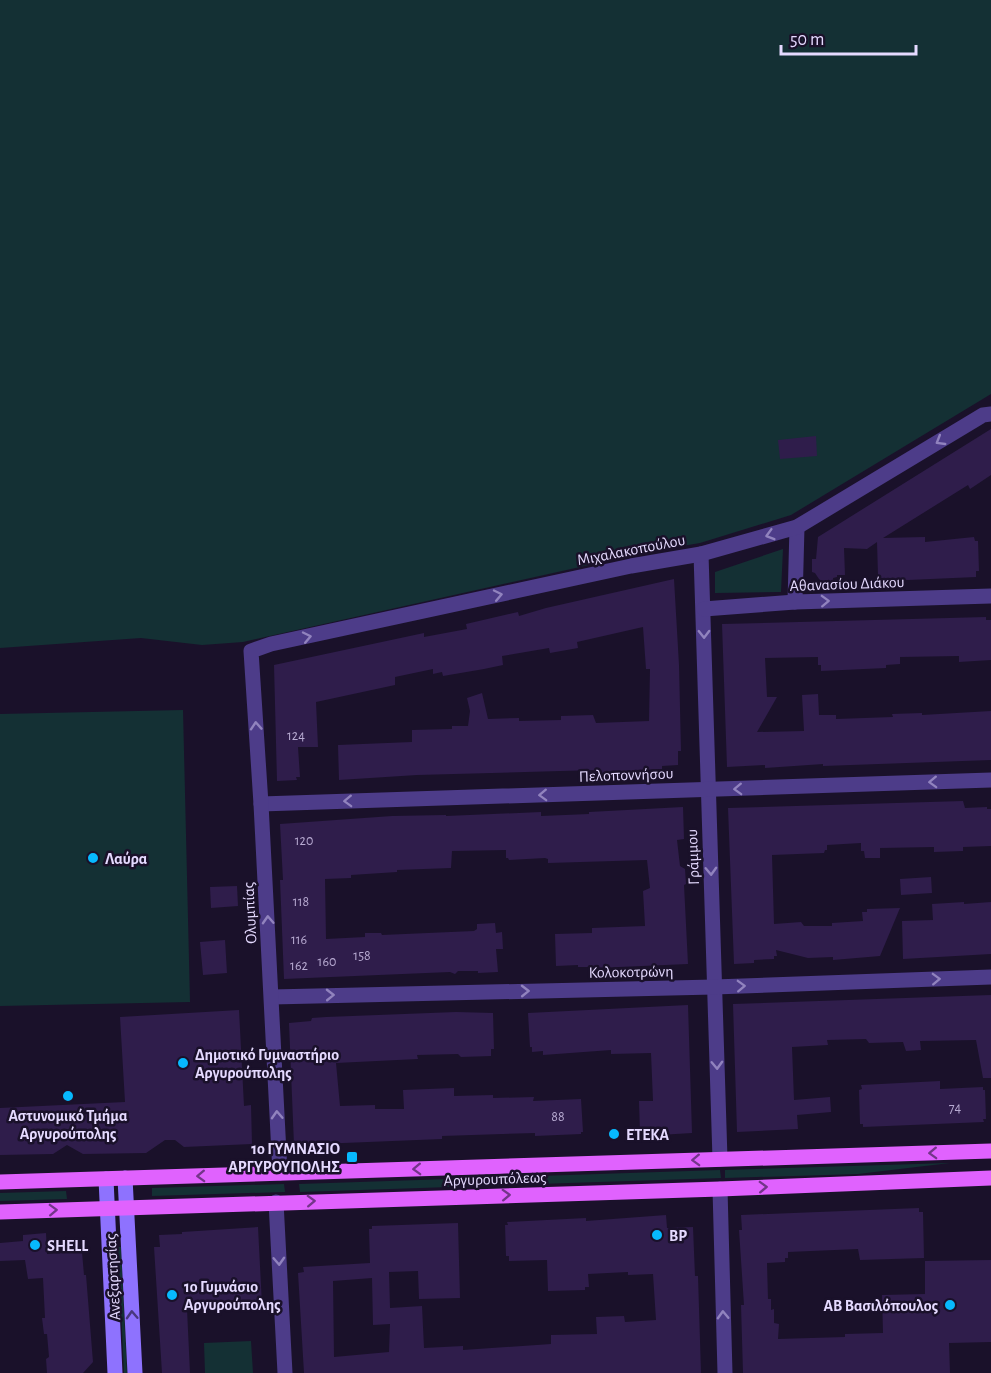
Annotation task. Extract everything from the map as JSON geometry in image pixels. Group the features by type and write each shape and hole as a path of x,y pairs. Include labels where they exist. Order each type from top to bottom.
{"main road":[{"name":"Αργυρουπόλεως","path":"0,1182 991,1151"},
{"name":"Ανεξαρτησίας","path":"125,1178 135,1373"},
{"name":"Αργυρουπόλεως","path":"0,1212 991,1178"},
{"name":"Ανεξαρτησίας","path":"106,1179 115,1373"}],"street":[{"name":"Μιχαλακοπούλου","path":"251,651 272,644 608,571 701,554 796,527 983,415 991,414"},
{"path":"795,602 796,527"},
{"name":"Γράμμου","path":"701,554 720,1160"},
{"name":"Αθανασίου Διάκου","path":"704,609 795,602 991,597"},
{"name":"Ολυμπίας","path":"251,651 280,1173"},
{"name":"Πελοποννήσου","path":"261,804 991,780"},
{"name":"Κολοκοτρώνη","path":"272,997 714,987 991,977"},
{"path":"720,1189 725,1373"},
{"path":"276,1202 285,1373"}],"green space":[{"path":"0,0 991,0 991,394 791,515 700,543 652,551 243,642 202,645 141,638 0,648"},
{"path":"783,549 781,592 715,593 715,572"},
{"name":"Λαύρα","path":"183,710 190,1002 0,1006 0,714"},
{"path":"950,1163 858,1174 725,1178 725,1170"},
{"path":"720,1170 721,1178 300,1192 299,1184"},
{"path":"284,1184 285,1192 152,1196 152,1188"},
{"path":"66,1191 67,1199 0,1201 0,1193"},
{"path":"118,1247 121,1247 127,1373 124,1373"},
{"path":"251,1341 253,1373 205,1373 204,1343"}],"building":[{"path":"991,429 991,475 970,489 968,485 883,538 925,537 925,542 974,537 975,541 978,541 979,571 976,571 976,577 908,580 880,578 877,542 867,549 844,548 845,575 837,575 833,578 834,591 812,572 812,559 816,559 818,537"},
{"path":"816,436 817,456 780,459 778,440"},
{"path":"674,579 681,751 678,751 678,765 662,766 662,769 634,770 629,775 602,776 596,770 417,775 339,780 338,745 412,742 412,730 452,729 452,726 468,726 470,711 467,698 482,693 488,719 561,720 561,716 593,715 596,723 649,721 650,669 646,669 643,627 577,642 578,648 550,653 549,648 502,656 503,665 484,669 443,676 442,672 433,674 433,669 395,677 395,685 316,702 318,747 298,747 300,777 296,777 297,780 277,781 274,665 424,633 424,637 467,629 466,624 518,612 519,616"},
{"path":"986,617 986,620 991,620 991,660 959,662 959,656 900,657 900,664 886,665 886,668 821,671 818,657 765,658 767,697 777,697 757,732 804,731 802,695 818,694 819,715 836,715 836,719 893,717 892,714 922,713 922,715 991,711 991,760 823,766 823,764 765,768 765,765 727,767 722,624"},
{"path":"963,801 965,808 987,807 991,809 991,846 963,847 963,851 934,852 934,847 880,848 880,858 865,858 864,851 861,851 861,843 827,845 824,853 772,855 774,924 801,922 804,926 832,926 832,923 863,921 862,912 867,912 867,909 900,908 880,956 833,960 833,957 808,958 776,950 777,956 774,956 774,959 734,964 728,808"},
{"path":"683,807 684,839 677,840 680,866 685,869 688,964 596,968 578,967 578,965 556,966 555,934 592,933 592,928 645,926 643,891 650,888 647,860 548,863 548,859 545,858 509,860 506,858 506,850 452,851 451,868 397,870 397,872 351,875 351,878 325,879 326,939 365,937 365,933 381,933 382,935 474,931 477,929 477,924 495,923 496,933 502,932 503,949 496,949 498,972 458,971 455,974 450,972 284,979 280,824 392,816 541,812 541,816"},
{"path":"931,877 932,893 901,895 900,879"},
{"path":"237,886 238,906 211,908 210,887"},
{"path":"964,902 964,904 991,902 991,954 903,959 902,921 933,920 932,904"},
{"path":"225,940 227,973 203,975 200,942"},
{"path":"991,995 991,1078 983,1078 976,1040 920,1041 921,1050 906,1051 903,1042 869,1043 866,1039 827,1040 828,1045 792,1047 794,1100 830,1097 831,1112 797,1115 798,1129 737,1132 733,1004"},
{"path":"688,1005 692,1133 643,1136 643,1132 640,1133 639,1101 653,1101 651,1053 611,1054 611,1050 543,1055 543,1051 532,1052 532,1047 530,1047 528,1013"},
{"path":"239,1010 244,1106 251,1105 252,1144 184,1147 175,1140 165,1140 146,1153 83,1154 67,1145 53,1154 0,1155 0,1108 125,1102 120,1017"},
{"path":"456,1012 493,1013 494,1049 491,1049 491,1056 417,1055 418,1059 336,1063 340,1106 375,1105 375,1109 404,1109 403,1090 454,1088 454,1096 534,1097 533,1101 581,1099 583,1132 581,1134 535,1136 535,1133 442,1136 442,1139 294,1145 289,1023 326,1017"},
{"path":"940,1081 940,1089 983,1087 986,1119 983,1119 984,1122 863,1127 863,1124 860,1124 859,1090 862,1089 861,1085"},
{"path":"919,1208 919,1212 923,1212 924,1258 860,1260 858,1249 788,1252 785,1262 767,1263 768,1299 771,1299 771,1310 774,1309 774,1323 779,1324 778,1339 845,1337 845,1334 883,1333 882,1295 925,1294 925,1261 991,1260 991,1342 949,1343 950,1373 743,1373 741,1305 744,1305 739,1230 742,1230 741,1215"},
{"path":"666,1215 667,1228 693,1227 695,1276 698,1276 701,1373 304,1373 298,1273 304,1272 303,1267 370,1263 369,1229 372,1229 372,1226 458,1223 460,1298 419,1299 418,1271 389,1272 390,1308 422,1306 424,1348 463,1346 463,1350 551,1344 551,1335 597,1334 596,1317 624,1316 625,1322 656,1320 653,1274 628,1275 628,1272 588,1274 589,1287 585,1287 585,1290 548,1291 547,1260 509,1261 509,1256 506,1256 505,1225 508,1225 507,1222 586,1218 586,1221","holes":["372,1278 373,1325 390,1324 389,1352 334,1357 333,1281"]},
{"name":"1ο Γυμνάσιο Αργυρούπολης","path":"258,1227 262,1305 187,1309 190,1373 162,1373 154,1247 160,1247 159,1235"},
{"path":"46,1233 47,1254 82,1252 93,1362 83,1373 47,1373 46,1359 49,1357 47,1334 44,1334 42,1318 45,1318 43,1278 28,1279 25,1260 0,1261 0,1243 23,1241 23,1235"}],"place":[{"name":"Λαύρα","path":"93,858"},
{"name":"Δημοτικό Γυμναστήριο Αργυρούπολης","path":"183,1063"},
{"name":"Αστυνομικό Τμήμα Αργυρούπολης","path":"68,1096"},
{"name":"ΕΤΕΚΑ","path":"614,1134"},
{"name":"1ο ΓΥΜΝΑΣΙΟ ΑΡΓΥΡΟΥΠΟΛΗΣ","path":"352,1157"},
{"name":"BP","path":"657,1235"},
{"name":"SHELL","path":"35,1245"},
{"name":"1ο Γυμνάσιο Αργυρούπολης","path":"172,1295"},
{"name":"ΑΒ Βασιλόπουλος","path":"950,1305"}]}
